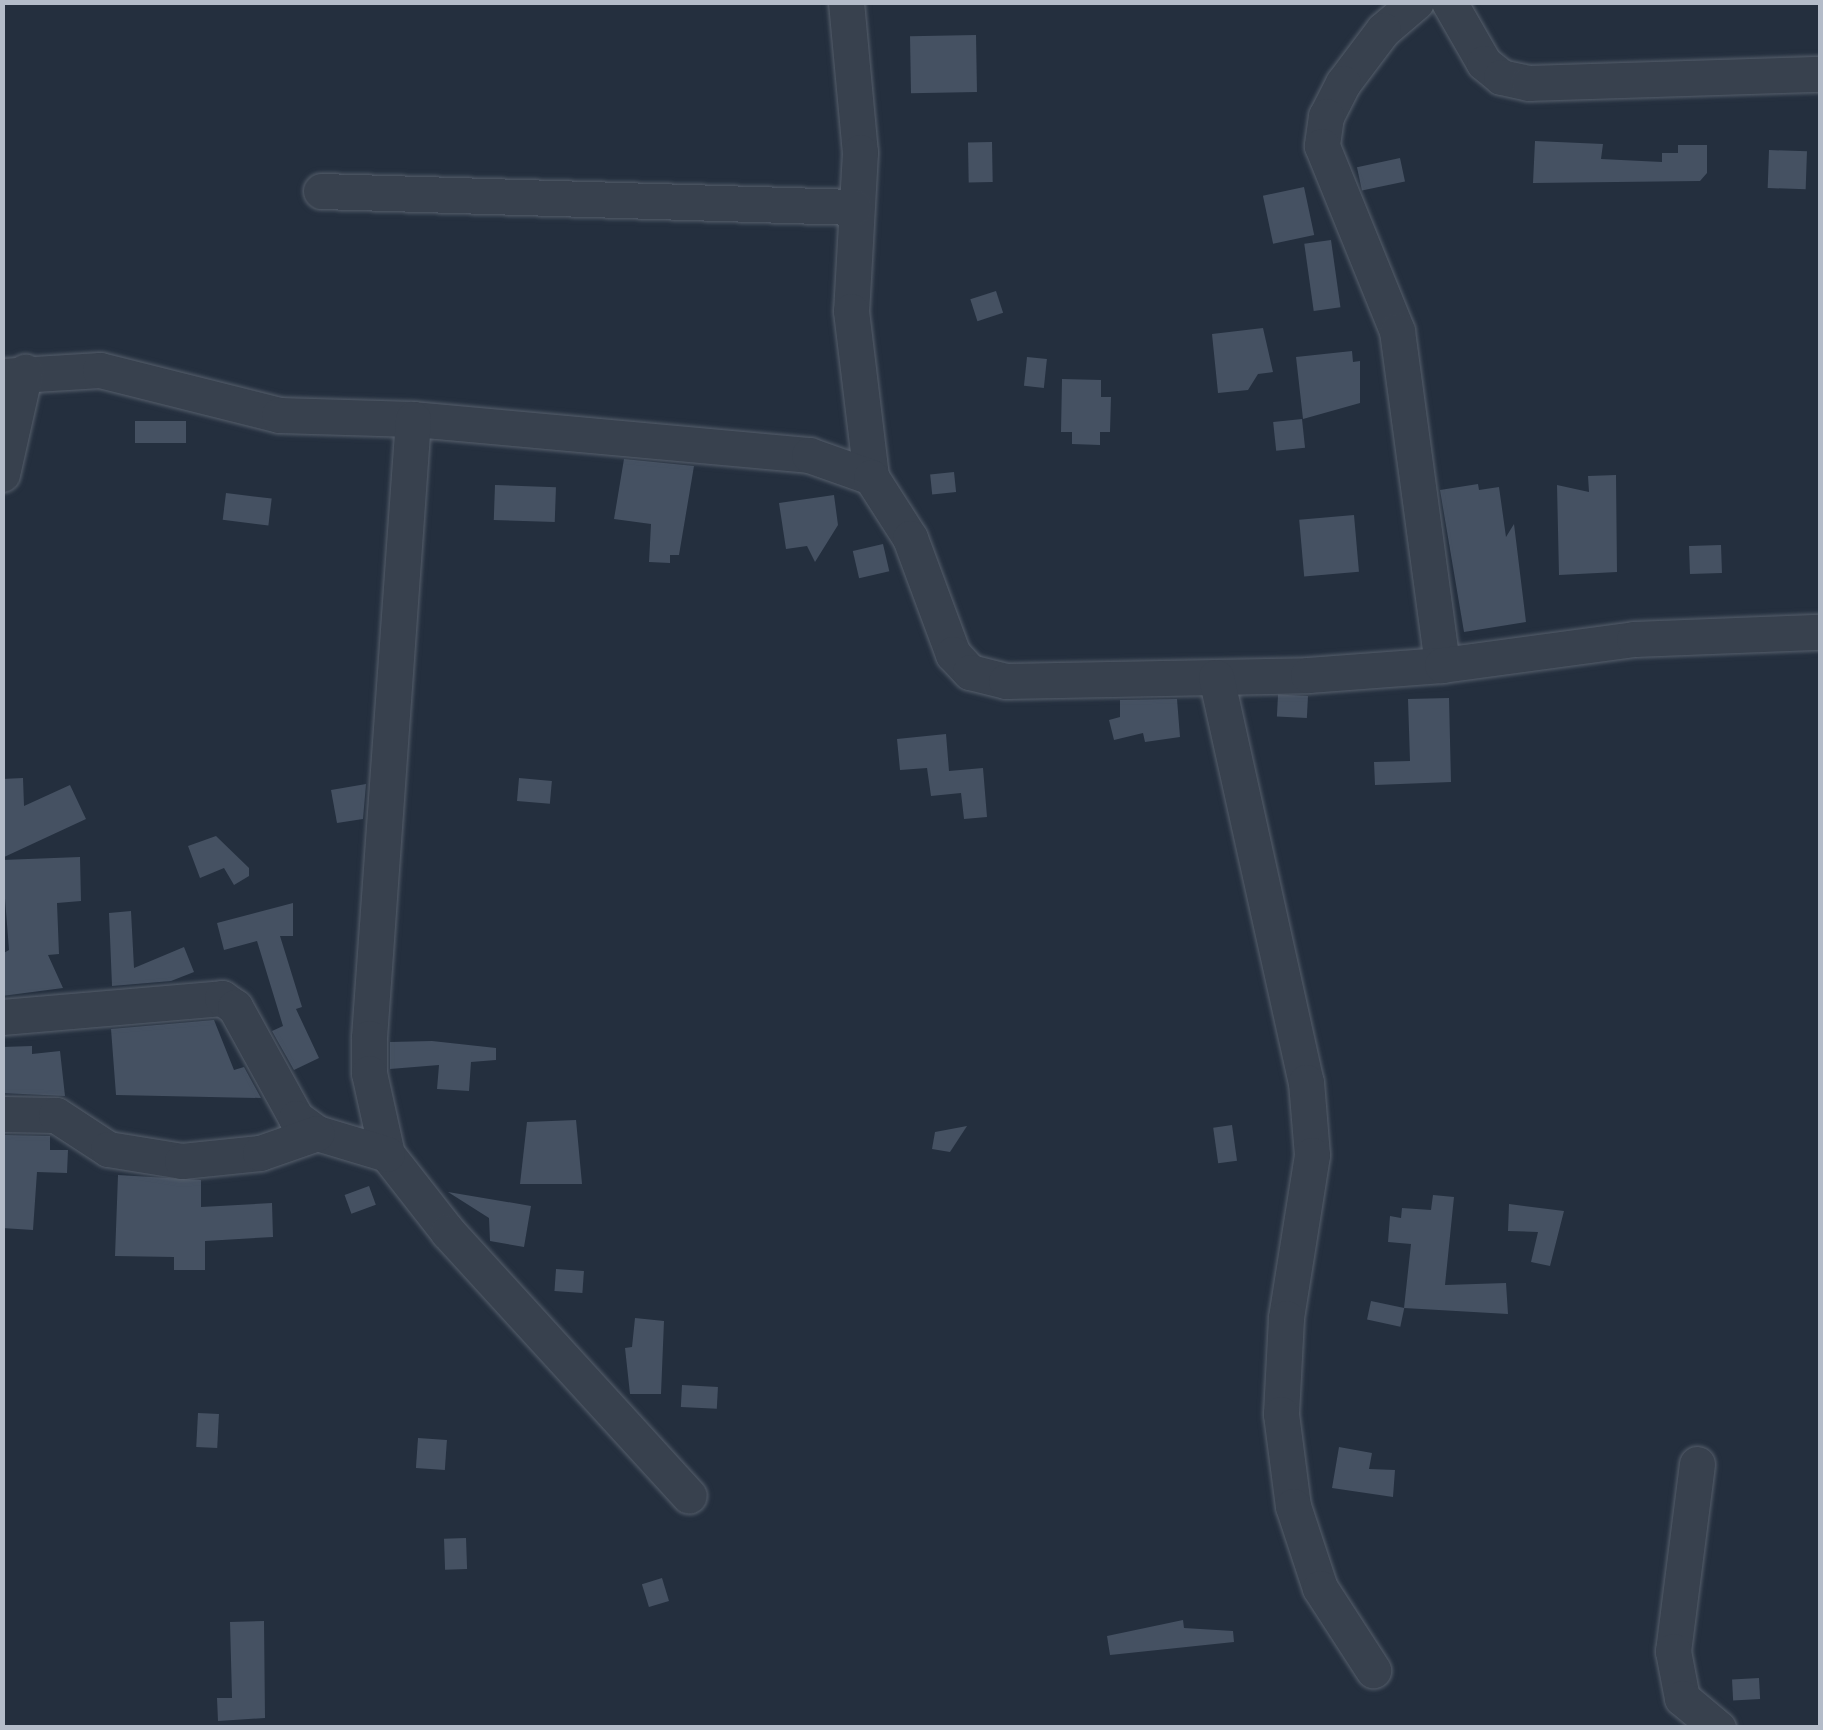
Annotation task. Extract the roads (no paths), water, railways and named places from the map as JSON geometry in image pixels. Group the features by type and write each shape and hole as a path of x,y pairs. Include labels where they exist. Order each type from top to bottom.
{"street":[{"path":"846,2 858,86 851,311 872,477 910,538 940,630 970,672 1006,681 1216,677 1442,665 1634,640 1820,632"},
{"path":"1416,2 1382,30 1343,83 1326,116 1322,146 1397,331 1442,665"},
{"path":"1448,2 1484,63 1502,77 1529,83 1820,74"},
{"path":"321,191 854,207"},
{"path":"2,474 14,374 142,376 279,415 414,419 759,446 872,477"},
{"path":"414,419 370,1038 369,1073 386,1154 448,1232 689,1496"},
{"path":"1216,677 1306,1082 1312,1155 1286,1318 1281,1414 1293,1506 1320,1588 1374,1670"},
{"path":"2,1017 222,998 235,1007 280,1097 317,1133 386,1154"},
{"path":"2,1114 56,1115 108,1149 182,1161 260,1153 317,1133"},
{"path":"1697,1464 1673,1651 1682,1698 1718,1728"}]}
